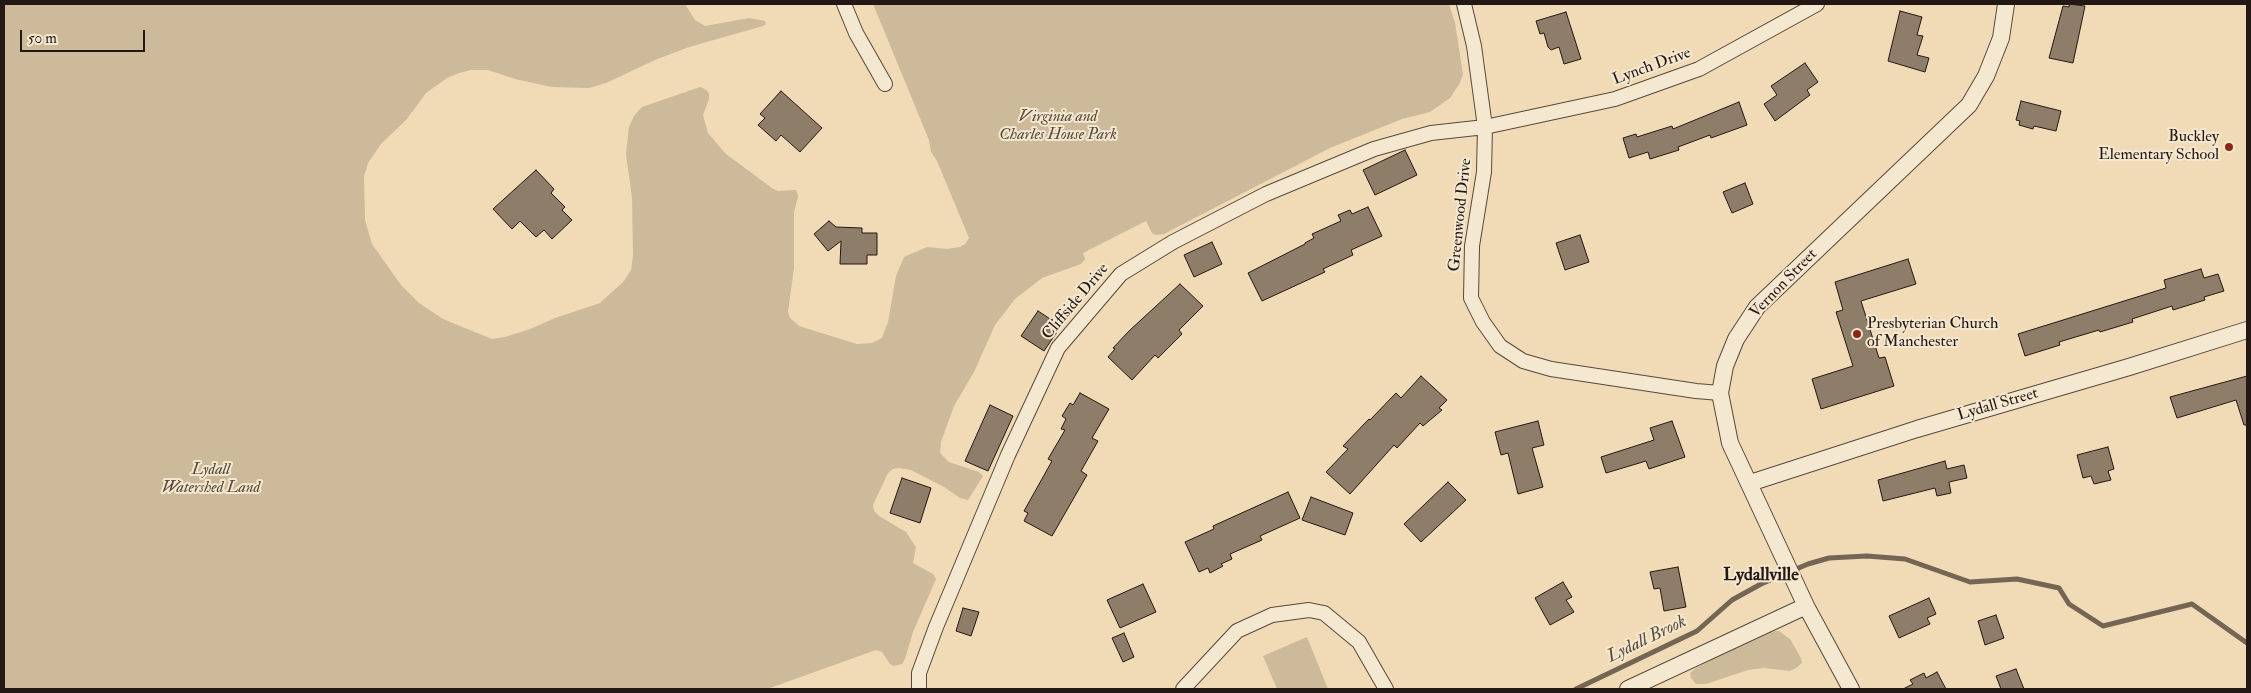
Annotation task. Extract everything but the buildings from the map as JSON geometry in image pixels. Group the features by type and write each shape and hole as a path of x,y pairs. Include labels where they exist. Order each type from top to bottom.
{"street":[{"path":"844,4 856,33 885,84"},
{"name":"Greenwood Drive","path":"1464,4 1474,46 1485,127 1484,172 1472,246 1471,298 1483,322 1500,346 1523,361 1551,369 1687,390 1720,393"},
{"name":"Lynch Drive","path":"1485,127 1615,99 1699,69 1817,4"},
{"name":"Vernon Street","path":"1851,689 1806,606 1730,443 1720,393 1725,366 1736,339 1757,307 1969,104 1986,76 2001,38 2006,4"},
{"name":"Cliffside Drive","path":"919,689 919,673 936,627 1008,455 1058,348 1121,274 1173,242 1266,194 1374,149 1430,133 1485,127"},
{"name":"Lydall Street","path":"1750,483 1917,428 2129,367 2247,330"},
{"path":"1628,689 1806,606"},
{"path":"1183,689 1237,631 1272,615 1310,610 1324,613 1359,642 1386,689"}],"green space":[{"name":"Lydall Watershed Land","path":"4,4 685,4 695,20 705,26 749,18 765,21 766,24 763,26 689,47 655,60 606,83 589,88 552,87 515,79 488,70 471,70 459,73 447,78 426,93 407,119 381,144 368,163 364,176 365,220 372,244 401,285 419,303 443,319 492,339 530,329 555,318 600,303 624,281 631,270 633,256 632,198 626,154 629,127 634,116 642,107 700,87 709,93 709,99 703,115 708,133 726,154 772,188 778,191 796,190 798,196 794,213 794,268 788,312 790,318 799,326 857,344 872,343 882,338 888,322 896,276 904,257 927,247 947,249 960,247 969,238 937,161 931,152 929,140 873,4 1449,4 1455,23 1463,74 1460,83 1450,98 1430,112 1402,119 1330,148 1164,234 1156,235 1152,233 1146,221 1083,253 1085,259 1081,264 1042,278 1015,299 995,325 974,372 954,406 941,442 940,453 949,462 979,472 983,476 968,500 960,498 944,487 911,470 899,468 893,469 888,473 873,505 874,511 879,516 906,532 916,547 913,563 933,574 936,579 913,632 902,664 893,666 882,652 876,650 767,689 4,689"},
{"path":"1779,631 1790,639 1801,658 1802,663 1796,668 1790,671 1764,668 1748,670 1706,684 1696,684 1691,678 1690,673 1696,668 1754,637"},
{"path":"1307,637 1328,689 1277,689 1263,656"}],"waterway":[{"name":"Lydall Brook","path":"1576,689 1697,631 1732,600 1761,584 1808,564 1829,558 1867,556 1905,559 1970,582 2017,579 2059,588 2069,604 2103,626 2192,604 2247,643"}],"place":[{"name":"Buckley Elementary School","path":"2229,147"},
{"name":"Presbyterian Church of Manchester","path":"1857,334"}],"district":[{"name":"Lydallville","path":"1761,576"}],"park label":[{"name":"Virginia and Charles House Park","path":"1058,127"}]}
